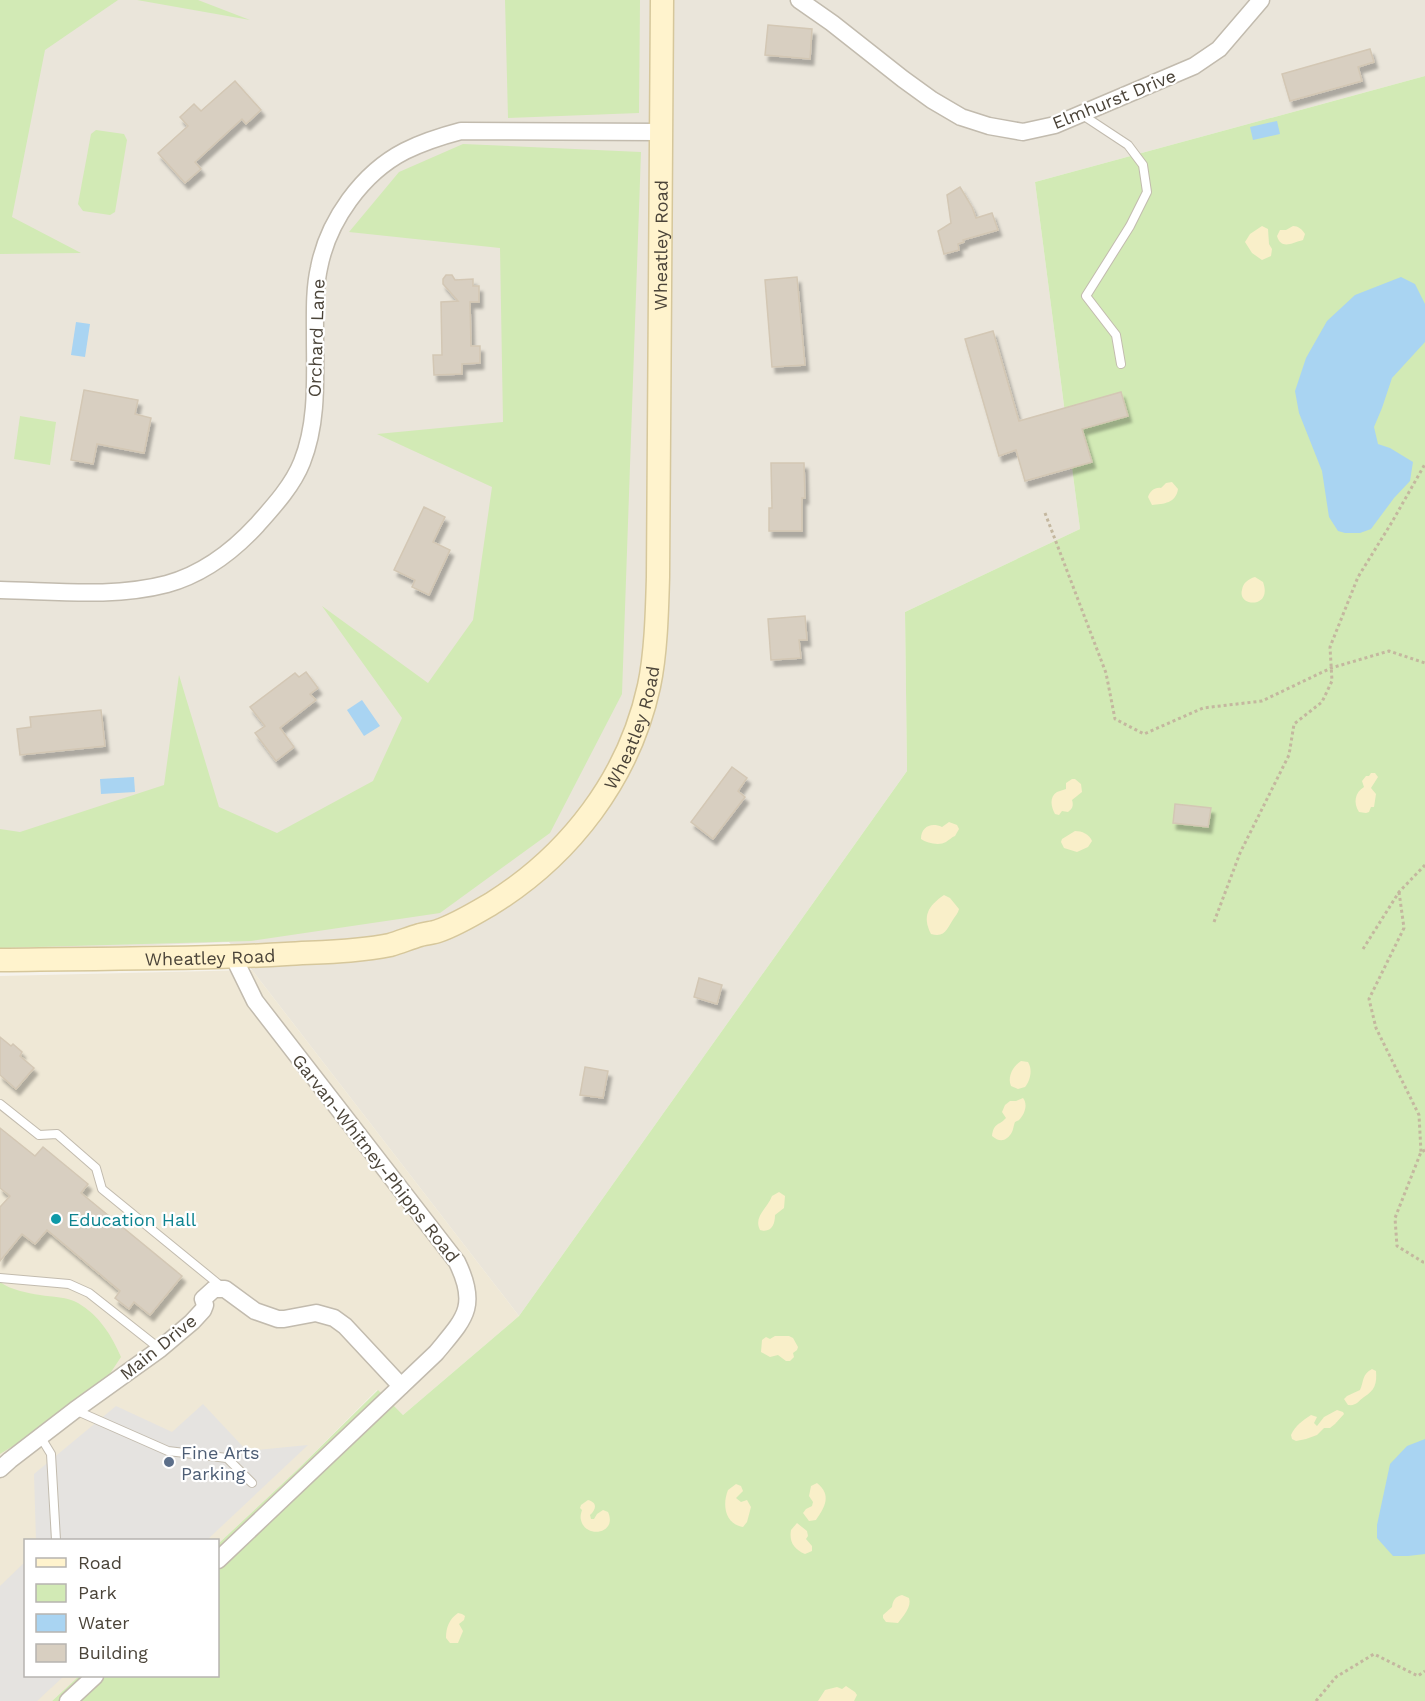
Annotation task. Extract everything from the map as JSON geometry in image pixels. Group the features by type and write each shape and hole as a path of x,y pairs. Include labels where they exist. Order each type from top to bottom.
{"main road":[{"name":"Wheatley Road","path":"0,960 233,956 391,945 447,927 474,914 509,892 544,865 576,834 604,796 618,772 633,736 649,686 655,633 658,578 662,0"}],"street":[{"name":"Elmhurst Drive","path":"799,0 916,89 961,117 989,126 1023,132 1055,125 1194,66 1219,49 1262,0"},
{"name":"Orchard Lane","path":"0,590 106,591 141,589 169,583 199,572 227,554 263,519 287,488 302,463 309,436 315,409 316,294 324,249 335,223 349,201 366,180 385,164 403,152 430,140 461,131 661,132"},
{"name":"Garvan-Whitney-Phipps Road","path":"219,1559 436,1353 462,1322 468,1295 457,1262 255,1001 233,956"},
{"name":"Main Drive","path":"0,1469 40,1436 160,1349 203,1310 205,1305 203,1299 214,1289 225,1289"},
{"path":"225,1289 255,1311 278,1319 316,1313 334,1318 345,1326 401,1386"},
{"path":"68,1701 94,1677"}],"lane":[{"path":"1080,114 1128,145 1143,165 1147,192 1130,226 1086,296 1116,335 1121,364"},
{"path":"0,1104 39,1136 57,1134 96,1168 102,1189 225,1289"},
{"path":"0,1278 69,1284 89,1293 160,1349"},
{"path":"75,1410 168,1451 227,1458 252,1483"},
{"path":"40,1436 51,1454 56,1539"}],"path":[{"path":"1214,922 1240,853 1289,755 1294,724 1322,702 1332,681 1330,647 1358,577 1425,464"},
{"path":"1045,513 1106,673 1114,719 1144,734 1203,708 1262,701 1333,668 1389,651 1425,663"},
{"path":"1363,949 1399,892 1425,865"},
{"path":"1399,892 1404,928 1369,999 1376,1028 1419,1115 1423,1151 1395,1218 1396,1246 1425,1262"},
{"path":"1316,1701 1336,1677 1374,1654 1418,1676 1425,1671"}],"shaded area":[{"path":"0,0 1425,0 1425,76 1035,182 1080,529 905,612 907,771 519,1316 229,942 0,951"},
{"path":"252,970 519,1316 403,1415 377,1390 296,1471 219,1543 219,1539 24,1539 24,1677 78,1677 52,1701 0,1701 0,976"},
{"name":"Fine Arts Parking","path":"203,1404 247,1451 308,1445 208,1539 36,1539 34,1474 116,1406 172,1432"},
{"path":"24,1563 24,1677 63,1677 37,1701 0,1701 0,1586"}],"green space":[{"path":"0,0 118,0 45,50 12,217 81,253 0,254"},
{"path":"137,0 198,0 250,20"},
{"path":"505,0 640,0 639,113 508,118"},
{"path":"1425,76 1425,1701 52,1701 78,1677 219,1677 219,1543 378,1390 403,1415 519,1316 907,771 905,612 1080,529 1035,182"},
{"path":"96,130 124,134 127,140 115,212 110,215 83,211 78,204 91,134"},
{"path":"463,144 641,152 622,694 550,833 440,913 251,941 0,948 0,829 20,832 164,785 179,675 219,807 277,833 373,781 402,718 322,606 428,683 473,620 492,487 377,434 503,422 500,248 349,232 399,172"},
{"path":"20,416 56,422 50,465 14,459"},
{"path":"0,1282 19,1291 65,1298 78,1303 104,1327 121,1357 107,1378 26,1438 0,1454"}],"sand":[{"path":"1262,226 1268,229 1269,244 1272,249 1271,256 1262,260 1252,253 1245,242 1250,234"},
{"path":"1293,226 1304,232 1303,240 1287,244 1281,243 1277,236 1280,230"},
{"path":"1172,482 1178,489 1175,497 1165,503 1152,505 1148,497 1151,491"},
{"path":"1255,577 1263,582 1265,591 1259,601 1249,602 1242,596 1243,588 1246,582"},
{"path":"1371,773 1375,773 1378,777 1371,788 1376,794 1374,807 1366,813 1359,812 1356,798 1364,787 1362,781"},
{"path":"1072,779 1081,784 1082,792 1072,800 1073,806 1068,812 1062,811 1059,815 1055,814 1052,799 1057,792 1066,789 1066,783"},
{"path":"949,822 957,825 959,829 955,836 946,842 933,844 921,839 927,827 934,825 942,827"},
{"path":"1075,831 1085,833 1092,841 1088,847 1077,852 1064,848 1061,842"},
{"path":"944,895 950,898 959,910 946,931 940,935 931,934 927,922 928,912 930,907"},
{"path":"1021,1061 1028,1062 1030,1075 1025,1087 1018,1089 1011,1086 1010,1075"},
{"path":"1023,1098 1026,1106 1024,1112 1015,1122 1010,1135 1001,1140 992,1136 995,1126 1006,1118 1002,1112 1005,1105 1010,1101"},
{"path":"779,1192 785,1196 784,1208 775,1215 772,1227 760,1230 758,1220 760,1216 772,1196"},
{"path":"775,1336 793,1338 798,1347 790,1361 778,1355 770,1357 761,1352 762,1340"},
{"path":"1372,1369 1376,1371 1376,1383 1373,1389 1355,1404 1348,1405 1344,1399 1360,1390 1365,1375"},
{"path":"1337,1410 1344,1414 1330,1428 1324,1428 1317,1435 1306,1439 1296,1441 1292,1439 1291,1435 1295,1429 1311,1415 1317,1417 1314,1423 1317,1426 1324,1417"},
{"path":"817,1483 826,1497 816,1520 809,1521 803,1513 812,1506 813,1502 809,1496 811,1486"},
{"path":"736,1484 741,1486 743,1491 736,1498 741,1502 747,1500 751,1507 747,1522 743,1527 732,1522 725,1508 728,1490"},
{"path":"588,1500 595,1506 590,1515 591,1519 603,1510 608,1512 609,1525 605,1529 594,1532 584,1526 580,1508"},
{"path":"797,1523 807,1531 806,1539 812,1546 812,1551 805,1554 798,1550 792,1542 791,1530"},
{"path":"902,1595 910,1601 906,1611 898,1623 886,1622 883,1615 892,1607 895,1599"},
{"path":"458,1613 465,1616 459,1624 463,1631 458,1643 450,1643 446,1638 447,1627"},
{"path":"846,1686 857,1695 854,1701 818,1701 825,1690 837,1687 842,1689"}],"water":[{"path":"1277,121 1280,134 1253,140 1250,127"},
{"path":"1401,277 1415,284 1425,304 1425,342 1392,378 1374,427 1378,444 1390,448 1413,462 1410,481 1371,529 1360,533 1345,533 1338,531 1329,517 1322,471 1299,413 1295,391 1306,358 1327,321 1355,295"},
{"path":"76,322 90,324 85,357 71,355"},
{"path":"362,700 380,726 364,736 347,710"},
{"path":"134,777 135,792 101,794 100,779"},
{"path":"1425,1439 1425,1554 1393,1556 1377,1538 1377,1525 1390,1464 1407,1446"}],"building":[{"path":"768,25 812,29 810,59 765,55"},
{"path":"1370,49 1374,62 1358,67 1362,81 1290,101 1282,74"},
{"path":"235,81 261,110 246,124 242,119 195,162 201,169 185,183 158,153 188,126 180,117 194,104 201,111"},
{"path":"960,187 976,218 992,213 998,230 963,240 964,242 958,244 959,250 944,254 938,231 951,223 947,195"},
{"path":"446,275 452,275 455,280 473,279 473,286 479,286 479,302 470,302 471,346 480,346 480,363 462,364 462,374 434,375 433,355 442,355 441,302 458,301 443,284"},
{"path":"797,277 805,365 772,367 765,280"},
{"path":"993,331 1019,421 1121,392 1128,416 1082,429 1092,462 1025,481 1016,450 999,456 965,339"},
{"path":"84,390 138,400 135,414 151,418 144,453 97,444 93,464 71,460"},
{"path":"771,463 804,463 805,498 802,498 802,531 769,531 769,508 772,508"},
{"path":"424,507 445,517 433,542 450,550 429,595 412,587 415,580 394,570"},
{"path":"805,616 807,640 799,640 801,658 771,660 768,619"},
{"path":"306,672 318,688 310,694 316,700 280,728 294,747 276,761 255,733 265,726 250,707 295,673 299,677"},
{"path":"101,710 105,746 20,755 17,729 31,727 30,717"},
{"path":"732,767 747,778 738,791 745,797 713,839 691,822"},
{"path":"1175,804 1211,808 1208,827 1173,823"},
{"path":"699,978 722,985 717,1004 694,997"},
{"path":"0,1037 22,1052 20,1056 34,1068 16,1089 0,1075"},
{"path":"585,1067 608,1071 603,1098 580,1095"},
{"name":"Education Hall","path":"0,1128 35,1156 43,1147 88,1184 81,1193 182,1276 150,1315 134,1302 129,1309 115,1298 120,1291 47,1230 35,1244 22,1234 0,1261 0,1207 10,1196 0,1188"}],"place":[{"name":"Education Hall","path":"56,1219"},
{"name":"Fine Arts Parking","path":"169,1462"}]}
